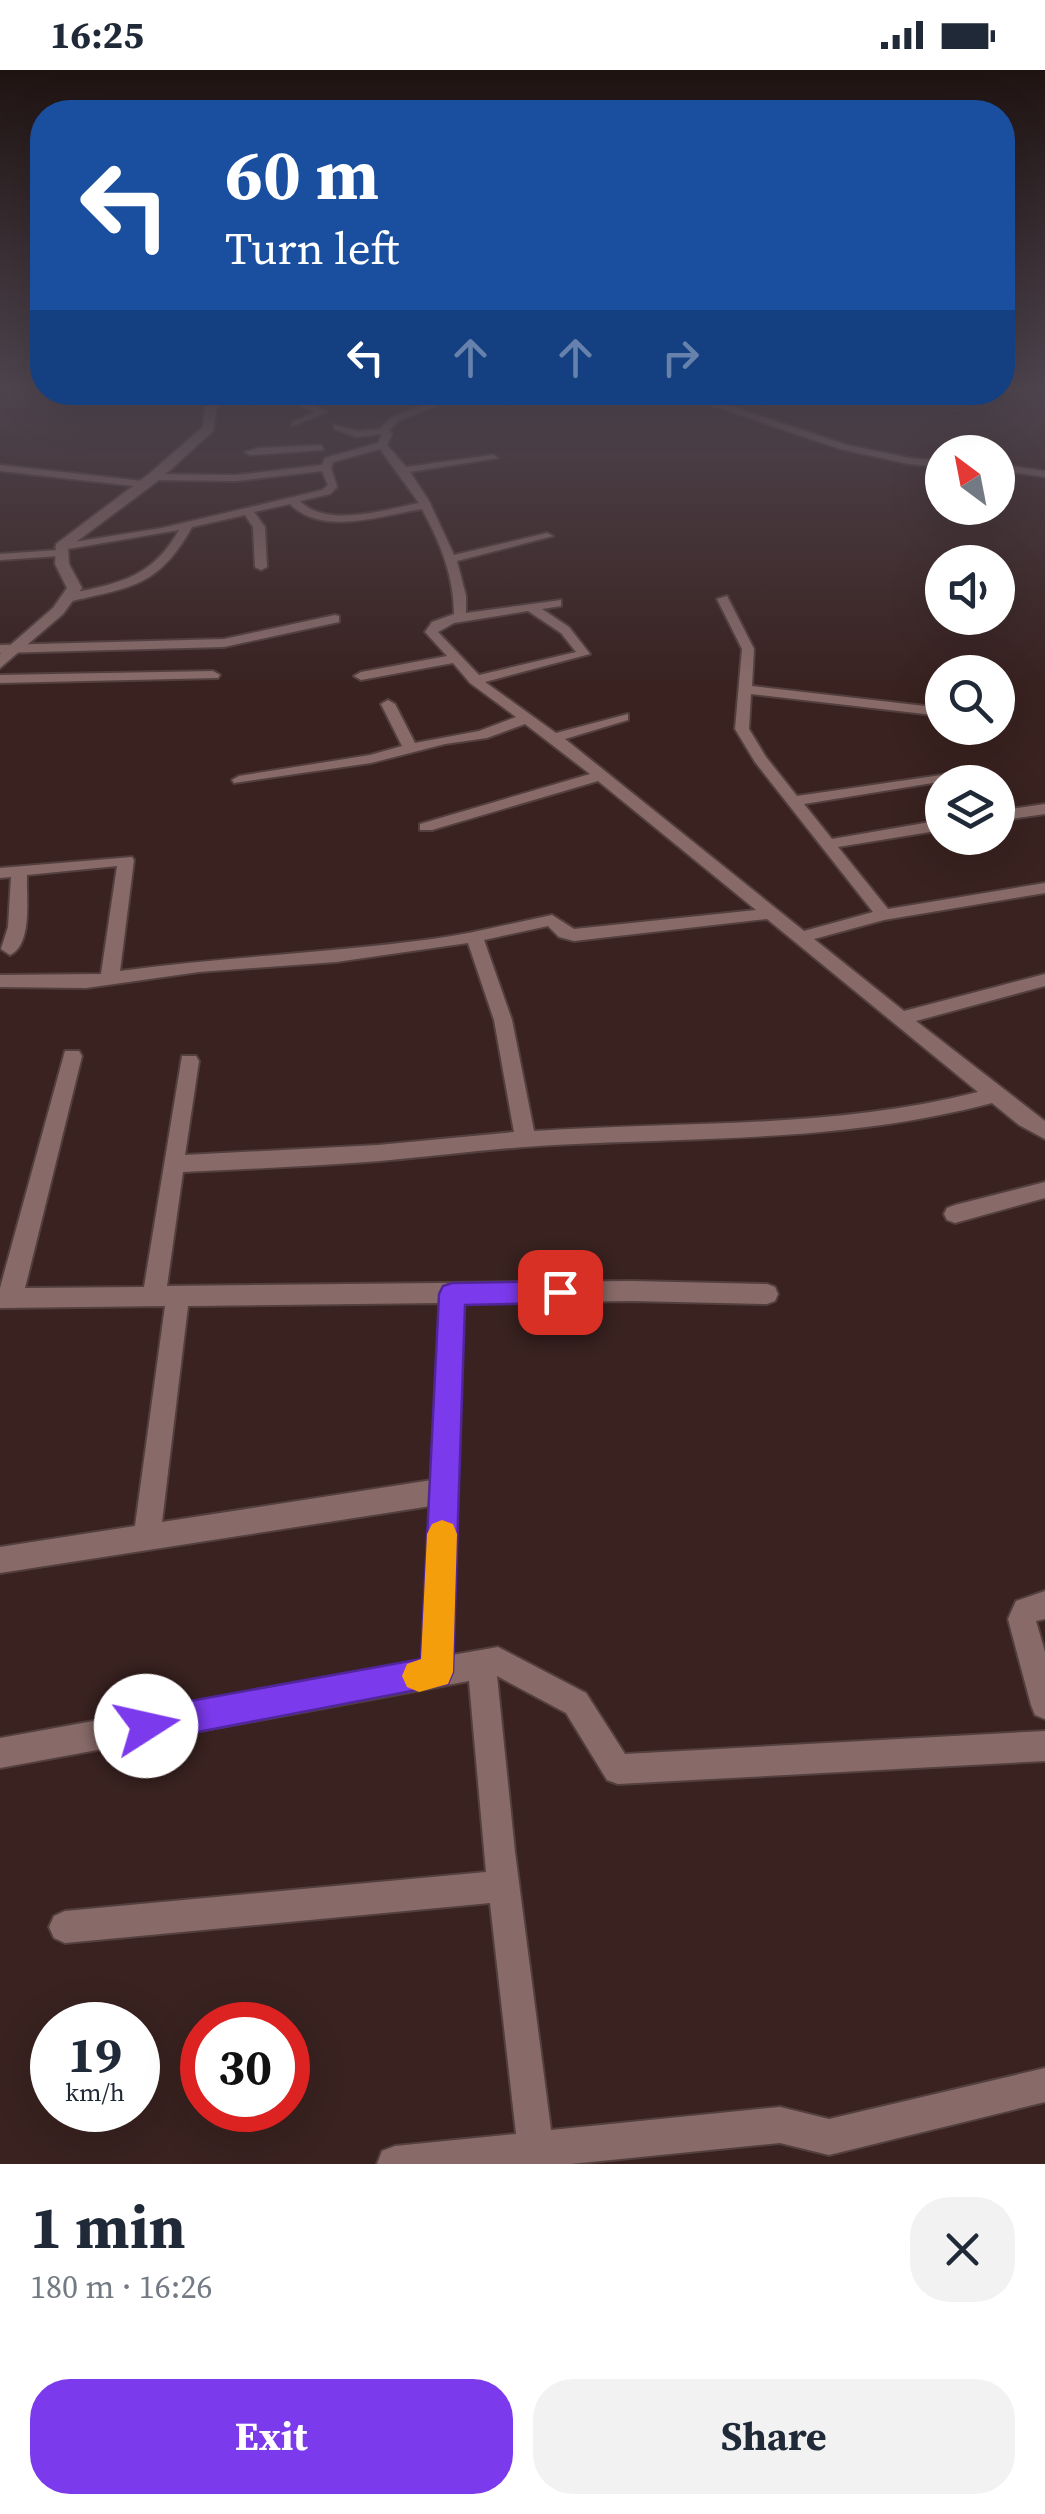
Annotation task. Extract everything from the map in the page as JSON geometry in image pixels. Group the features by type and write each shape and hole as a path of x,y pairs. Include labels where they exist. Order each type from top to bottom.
{"street":[{"path":"60,550 138,488"},
{"path":"0,556 60,550 188,524 332,488"},
{"path":"413,488 456,574 461,611 454,618"},
{"path":"266,490 271,504"},
{"path":"292,499 307,514 329,519 423,506"},
{"path":"247,510 259,527 262,566"},
{"path":"68,598 136,581 156,571 164,566 188,524"},
{"path":"450,559 547,536"},
{"path":"0,663 8,649 76,588 60,550"},
{"path":"722,599 748,649 742,729 760,759 884,915"},
{"path":"557,603 454,618 436,625 431,632 475,680 601,774 995,1095 1042,1126"},
{"path":"475,680 584,654 565,630 532,608"},
{"path":"8,649 224,643 335,619"},
{"path":"361,676 454,659"},
{"path":"0,680 213,675"},
{"path":"744,689 925,710"},
{"path":"388,704 410,749"},
{"path":"239,780 371,760 482,735 527,718"},
{"path":"554,738 623,718"},
{"path":"426,827 601,774"},
{"path":"794,801 925,780"},
{"path":"1015,813 1045,808"},
{"path":"828,844 925,828"},
{"path":"0,873 126,860 110,976"},
{"path":"10,950 17,927 19,871"},
{"path":"801,936 884,915 1045,888"},
{"path":"0,981 86,982 110,976 336,956 552,920 574,936 773,912"},
{"path":"474,936 503,1020 526,1140"},
{"path":"900,1018 1045,980"},
{"path":"72,1056 5,1297 767,1294"},
{"path":"147,1538 174,1164 189,1061"},
{"path":"174,1164 526,1140 692,1135 862,1121 957,1106 995,1095"},
{"path":"955,1214 1045,1190"},
{"path":"437,1672 452,1294"},
{"path":"0,1560 444,1491"},
{"path":"1045,1606 1033,1606 1022,1619 1045,1704"},
{"path":"0,1752 498,1661 576,1703 618,1769 1045,1746"},
{"path":"482,1664 488,1771 536,2156"},
{"path":"64,1927 504,1886"},
{"path":"396,2164 536,2156 780,2126 829,2137 1045,2085"}],"slow traffic":[{"path":"419,1676 437,1672 442,1534"}],"route":[{"path":"146,1726 437,1672 452,1294 560,1292"}]}
